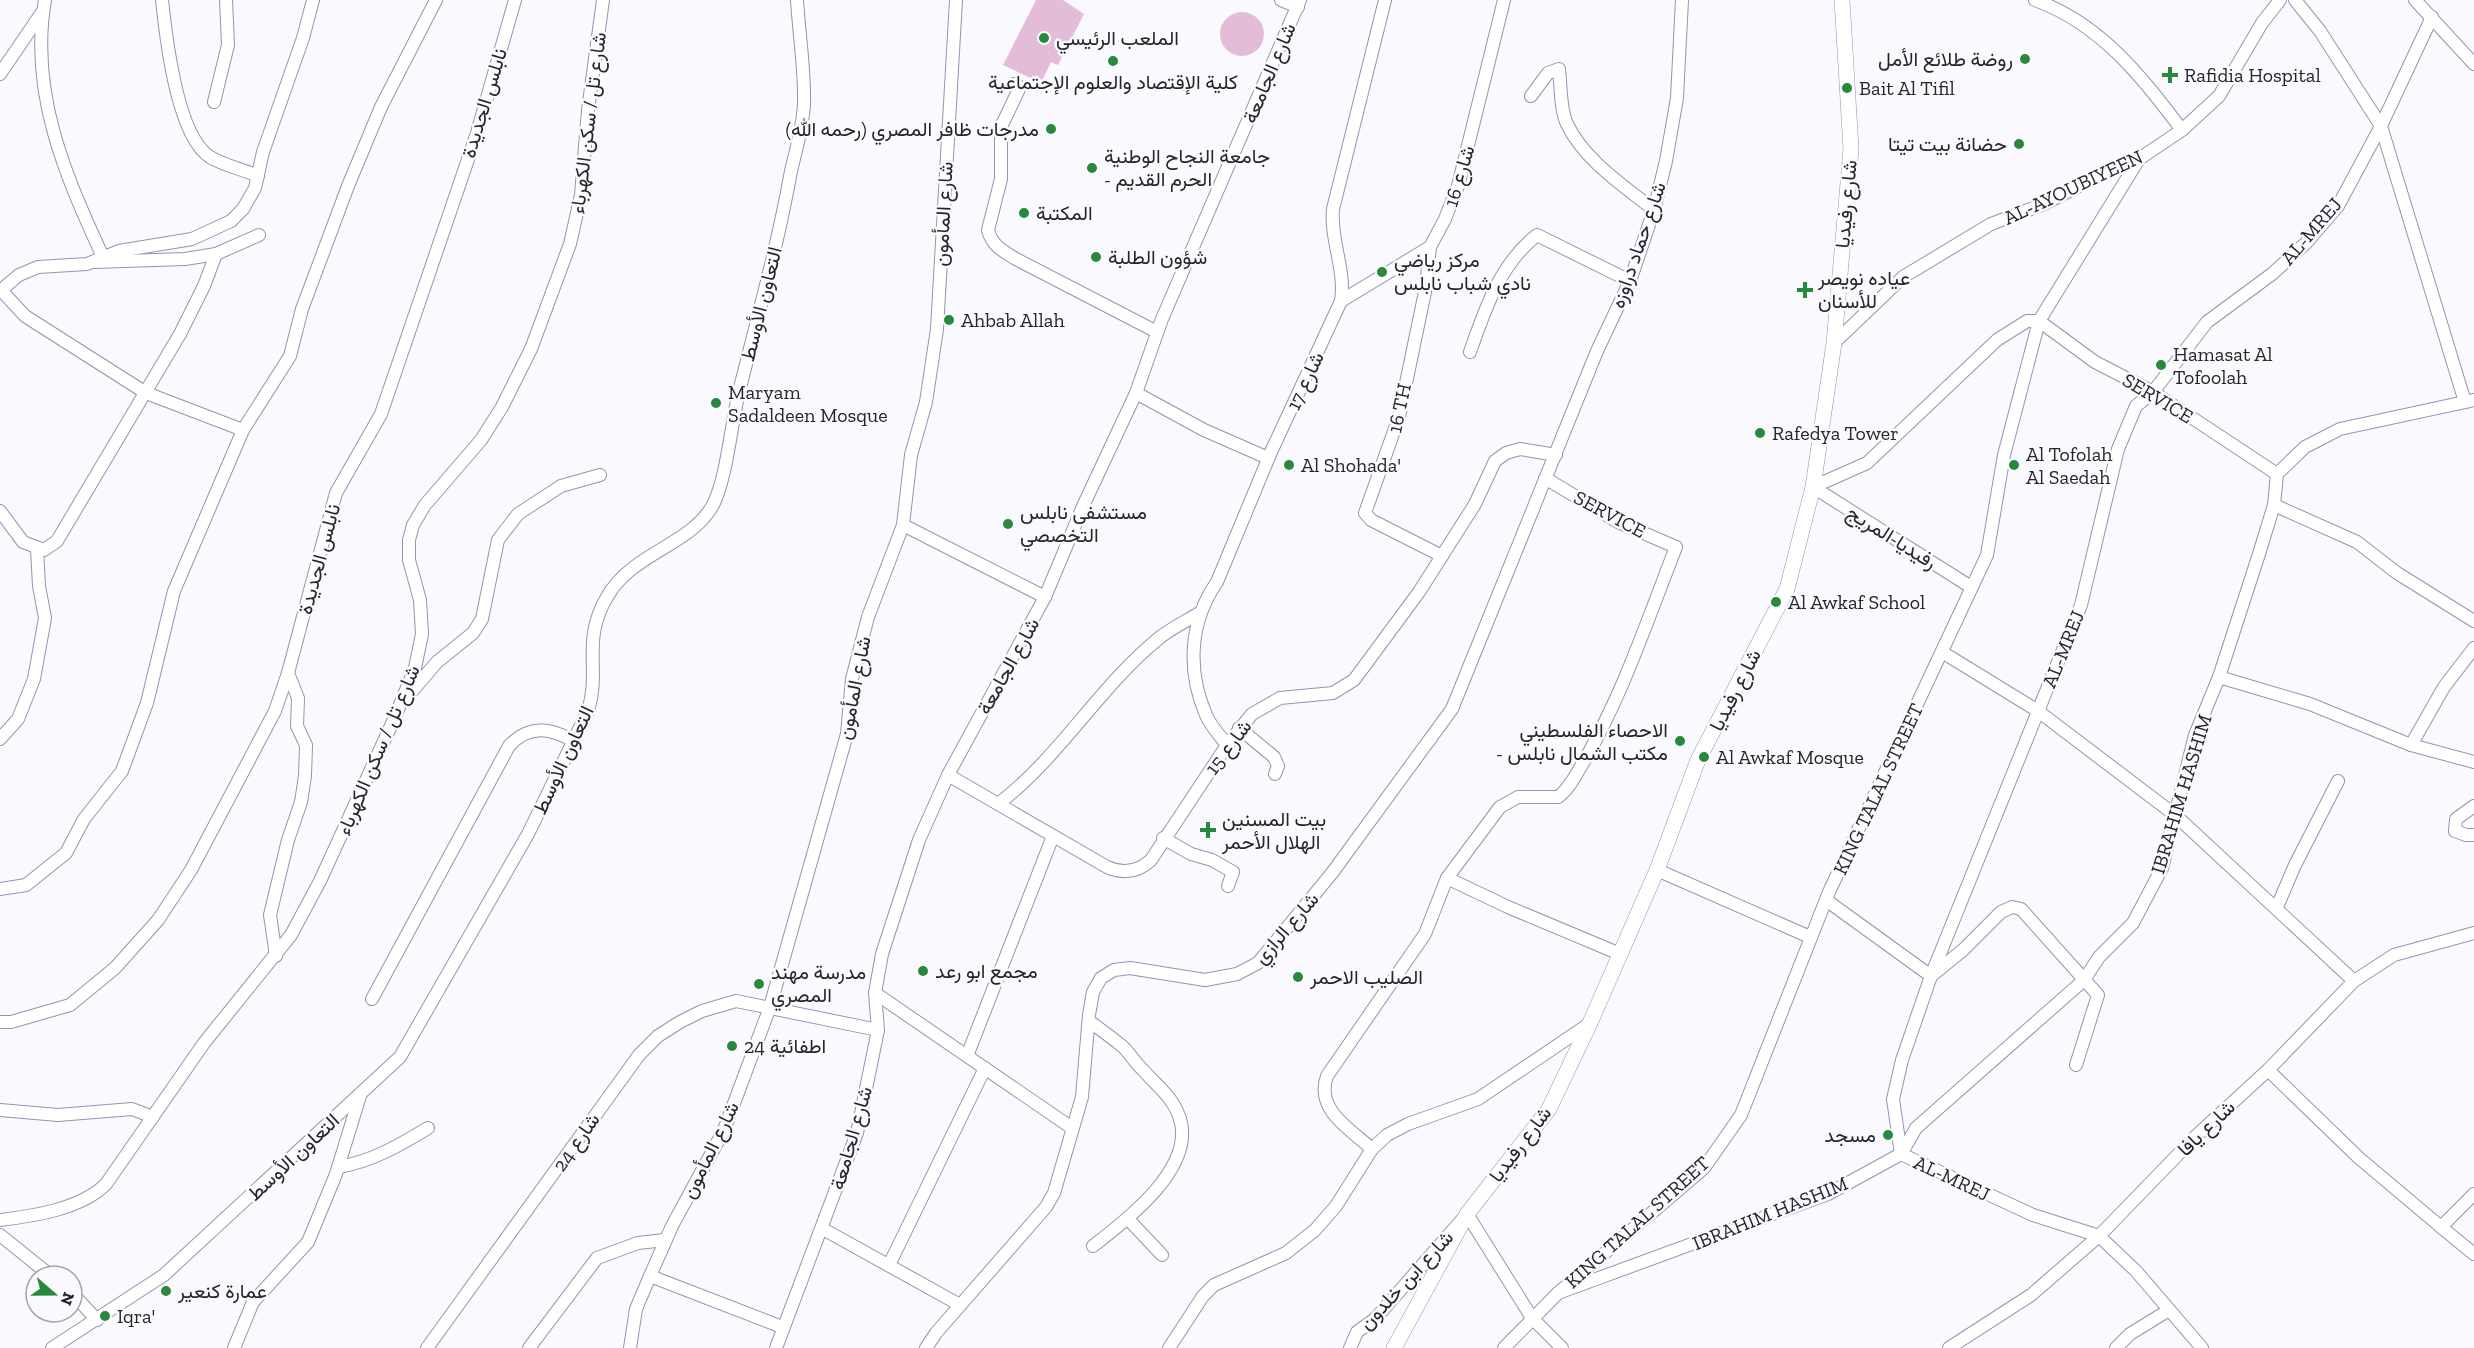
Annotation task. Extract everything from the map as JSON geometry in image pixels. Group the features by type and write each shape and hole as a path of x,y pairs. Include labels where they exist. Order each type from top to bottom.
{"main road":[{"name":"شارع رفيديا","path":"1394,1348 1467,1214 1549,1110 1657,870 1698,760 1787,589 1813,487 1834,342 1851,148 1842,0"}],"street":[{"path":"162,0 167,54 191,135 208,156 258,176"},
{"path":"214,102 227,54 229,28 226,0"},
{"path":"243,430 146,393 25,316 0,290 15,277 32,269 98,259 135,248 192,239 219,229 243,209 252,194 267,140 303,38 313,0"},
{"path":"0,889 26,885 66,853 84,819 122,771 147,703 174,591 243,430 290,356 305,299 352,176 381,106 436,0"},
{"name":"نابلس الجديدة","path":"0,1022 11,1022 70,1005 115,968 158,920 191,870 275,711 288,673 336,493 381,414 477,133 515,0"},
{"name":"شارع تل / سكن الكهرباء","path":"0,1220 61,1207 96,1192 122,1164 217,1026 276,956 296,925 324,872 379,756 415,668 422,621 420,600 409,560 413,525 431,496 481,440 502,407 531,349 566,258 581,195 588,110 603,0"},
{"name":"التعاون الأوسط","path":"52,1348 164,1275 400,1058 528,834 574,741 591,702 592,637 597,618 607,596 632,567 705,519 719,490 740,388 752,347 786,200 804,105 797,0"},
{"name":"شارع المأمون","path":"630,1348 636,1309 665,1240 724,1130 770,1007 848,734 852,679 868,617 903,525 911,455 926,402 937,329 956,0"},
{"path":"1281,0 1299,3"},
{"name":"شارع 17","path":"1227,745 1206,716 1196,685 1192,654 1202,612 1217,582 1268,458 1341,301 1342,283 1332,231 1334,209 1385,0"},
{"name":"شارع 16","path":"1430,247 1445,219 1458,186 1504,0"},
{"name":"شارع حماد دراوزه","path":"1545,478 1597,351 1630,281 1654,210 1677,98 1682,0"},
{"path":"2038,0 2098,33 2148,85 2182,130"},
{"name":"AL-AYOUBIYEEN","path":"1834,342 1904,277 1971,236 1991,224 2044,204 2106,172 2139,159 2182,130 2219,96 2262,23 2280,0"},
{"path":"2277,474 2305,447 2340,429 2469,401 2381,126 2320,31 2295,0"},
{"path":"2415,0 2474,64"},
{"name":"شارع الجامعة","path":"776,1348 782,1327 823,1229 857,1133 878,1030 875,993 886,937 905,878 948,775 1045,597 1084,504 1136,393 1156,332 1299,3"},
{"path":"44,5 43,82 49,122 98,259"},
{"path":"0,74 44,5"},
{"name":"AL-MREJ","path":"2099,1236 2032,1215 1901,1154 1893,1099 1902,1060 1931,976 2081,605 2118,449 2136,406 2153,392 2207,322 2272,274 2306,243 2338,206 2381,126 2432,17"},
{"path":"1531,96 1548,73 1559,69 1565,123 1578,143 1610,174 1654,210"},
{"path":"1014,84 1020,87 1001,127 1002,168 989,225 991,240 995,246 1016,259 1156,332"},
{"name":"KING TALAL STREET","path":"1504,1348 1558,1293 1704,1168 1741,1115 1826,900 1987,555 2004,456 2039,321 2139,159"},
{"path":"98,259 185,259 216,254 259,235"},
{"path":"1470,352 1488,299 1521,247 1537,235 1630,281"},
{"path":"1341,301 1430,247"},
{"name":"16 TH","path":"1430,247 1426,288 1399,417 1365,513 1371,520 1442,556"},
{"path":"0,511 23,542 37,549 51,547 69,524 146,393 194,307 216,254"},
{"path":"1813,487 1867,463 1996,340 2027,321 2039,321"},
{"name":"SERVICE","path":"2039,321 2094,362 2153,392 2277,474"},
{"path":"1136,393 1204,430 1268,458"},
{"name":"شارع 15","path":"948,775 1107,867 1126,872 1146,864 1239,728 1252,714 1270,702 1291,696 1325,695 1347,685 1419,592 1474,504 1495,461 1506,453 1520,449 1556,455"},
{"name":"IBRAHIM HASHIM","path":"1558,1293 1828,1194 1901,1154 1916,1128 2084,980 2099,957 2133,923 2162,868 2195,735 2219,677 2274,505 2277,474"},
{"path":"408,696 437,662 473,633 482,619 498,540 518,514 561,486 600,475"},
{"name":"SERVICE","path":"1447,878 1476,836 1505,802 1518,796 1552,799 1567,789 1591,749 1676,548 1618,522 1545,478"},
{"name":"شارع الرازي","path":"927,1348 936,1333 1050,1201 1082,1097 1093,992 1101,978 1114,970 1130,968 1205,980 1249,970 1265,957 1332,873 1452,709 1545,478"},
{"name":"رفيديا-المريج","path":"1813,487 1971,587"},
{"path":"2274,505 2356,542 2397,573 2474,621"},
{"path":"903,525 1045,597"},
{"path":"0,739 18,719 34,680 45,618 39,586 37,549"},
{"path":"998,804 1020,788 1109,687 1159,638 1202,612"},
{"path":"2411,745 2444,687 2474,648"},
{"path":"1942,652 2038,711 2175,815 2277,907 2354,981"},
{"path":"276,956 270,915 288,840 301,802 305,776 306,745 297,726 298,698 288,673"},
{"path":"2219,677 2310,704 2411,745 2474,762"},
{"path":"1239,728 1274,757 1278,766 1275,774"},
{"path":"372,999 509,746 527,732 542,729 557,732 574,741"},
{"path":"2277,907 2295,865 2338,781"},
{"path":"2474,806 2456,819 2455,831 2466,835 2474,834"},
{"path":"967,1056 1053,836"},
{"path":"1163,838 1191,854 1212,860 1233,872 1228,886"},
{"path":"1657,870 1810,937"},
{"path":"1372,1149 1329,1109 1324,1097 1324,1083 1425,934 1447,878 1508,907 1620,954"},
{"path":"1826,900 1931,976 1963,950 2001,912 2012,907 2021,909 2098,995 2076,1065"},
{"name":"شارع يافا","path":"1949,1348 2031,1295 2099,1236 2195,1137 2268,1070 2354,981 2394,956 2474,933"},
{"path":"875,993 1072,1128"},
{"name":"شارع 24","path":"427,1348 606,1100 652,1042 680,1022 702,1011 736,1001 878,1030"},
{"path":"1089,1021 1124,1047 1168,1095 1180,1117 1182,1132 1179,1152 1158,1188 1128,1219 1093,1246"},
{"path":"1168,1348 1203,1296 1214,1285 1286,1253 1315,1230 1336,1206 1372,1149 1396,1129 1478,1098 1590,1023"},
{"path":"889,1265 984,1068"},
{"path":"2268,1070 2359,1158 2474,1254"},
{"path":"234,1348 253,1302 308,1242 339,1167 360,1094"},
{"path":"0,1110 58,1115 132,1109 153,1117"},
{"path":"339,1167 355,1165 428,1128"},
{"path":"2441,1227 2474,1194"},
{"path":"1467,1214 1532,1318 1562,1348"},
{"name":"شارع ابن خلدون","path":"1350,1348 1356,1332 1374,1319 1467,1214"},
{"path":"1128,1219 1162,1255"},
{"path":"823,1229 960,1305"},
{"path":"0,1235 36,1264"},
{"path":"2099,1236 2136,1271 2202,1348"},
{"path":"529,1348 597,1258 638,1243 665,1240"},
{"path":"650,1276 782,1327"},
{"path":"84,1306 97,1320"},
{"path":"2116,1348 2130,1334 2169,1310"}],"shaded area":[{"name":"الملعب الرئيسي","path":"1036,0 1063,0 1084,14 1058,65 1051,62 1041,83 1003,65"},
{"path":"1242,12 1257,19 1264,34 1257,49 1242,56 1227,49 1220,34 1227,19"}],"place":[{"name":"الملعب الرئيسي","path":"1044,38"},
{"name":"روضة طلائع الأمل","path":"2025,59"},
{"name":"كلية الإقتصاد والعلوم الإجتماعية","path":"1113,61"},
{"name":"Rafidia Hospital","path":"2170,75"},
{"name":"Bait Al Tifil","path":"1847,88"},
{"name":"مدرجات ظافر المصري (رحمه الله)","path":"1051,129"},
{"name":"حضانة بيت تيتا","path":"2019,144"},
{"name":"جامعة النجاح الوطنية - الحرم القديم","path":"1092,168"},
{"name":"المكتبة","path":"1024,213"},
{"name":"شؤون الطلبة","path":"1096,257"},
{"name":"مركز رياضي نادي شباب نابلس","path":"1382,272"},
{"name":"عياده نويصر للأسنان","path":"1805,290"},
{"name":"Ahbab Allah","path":"949,320"},
{"name":"Hamasat Al Tofoolah","path":"2161,365"},
{"name":"Maryam Sadaldeen Mosque","path":"716,403"},
{"name":"Rafedya Tower","path":"1760,433"},
{"name":"Al Shohada'","path":"1289,465"},
{"name":"Al Tofolah Al Saedah","path":"2014,465"},
{"name":"مستشفى نابلس التخصصي","path":"1008,524"},
{"name":"Al Awkaf School","path":"1776,602"},
{"name":"الاحصاء الفلسطيني - مكتب الشمال نابلس","path":"1680,741"},
{"name":"Al Awkaf Mosque","path":"1704,757"},
{"name":"بيت المسنين الهلال الأحمر","path":"1208,830"},
{"name":"مجمع ابو رعد","path":"923,971"},
{"name":"الصليب الاحمر","path":"1298,977"},
{"name":"مدرسة مهند المصري","path":"759,984"},
{"name":"اطفائية 24","path":"732,1046"},
{"name":"مسجد","path":"1888,1135"},
{"name":"عمارة كنعير","path":"166,1291"},
{"name":"Iqra'","path":"105,1316"}]}
